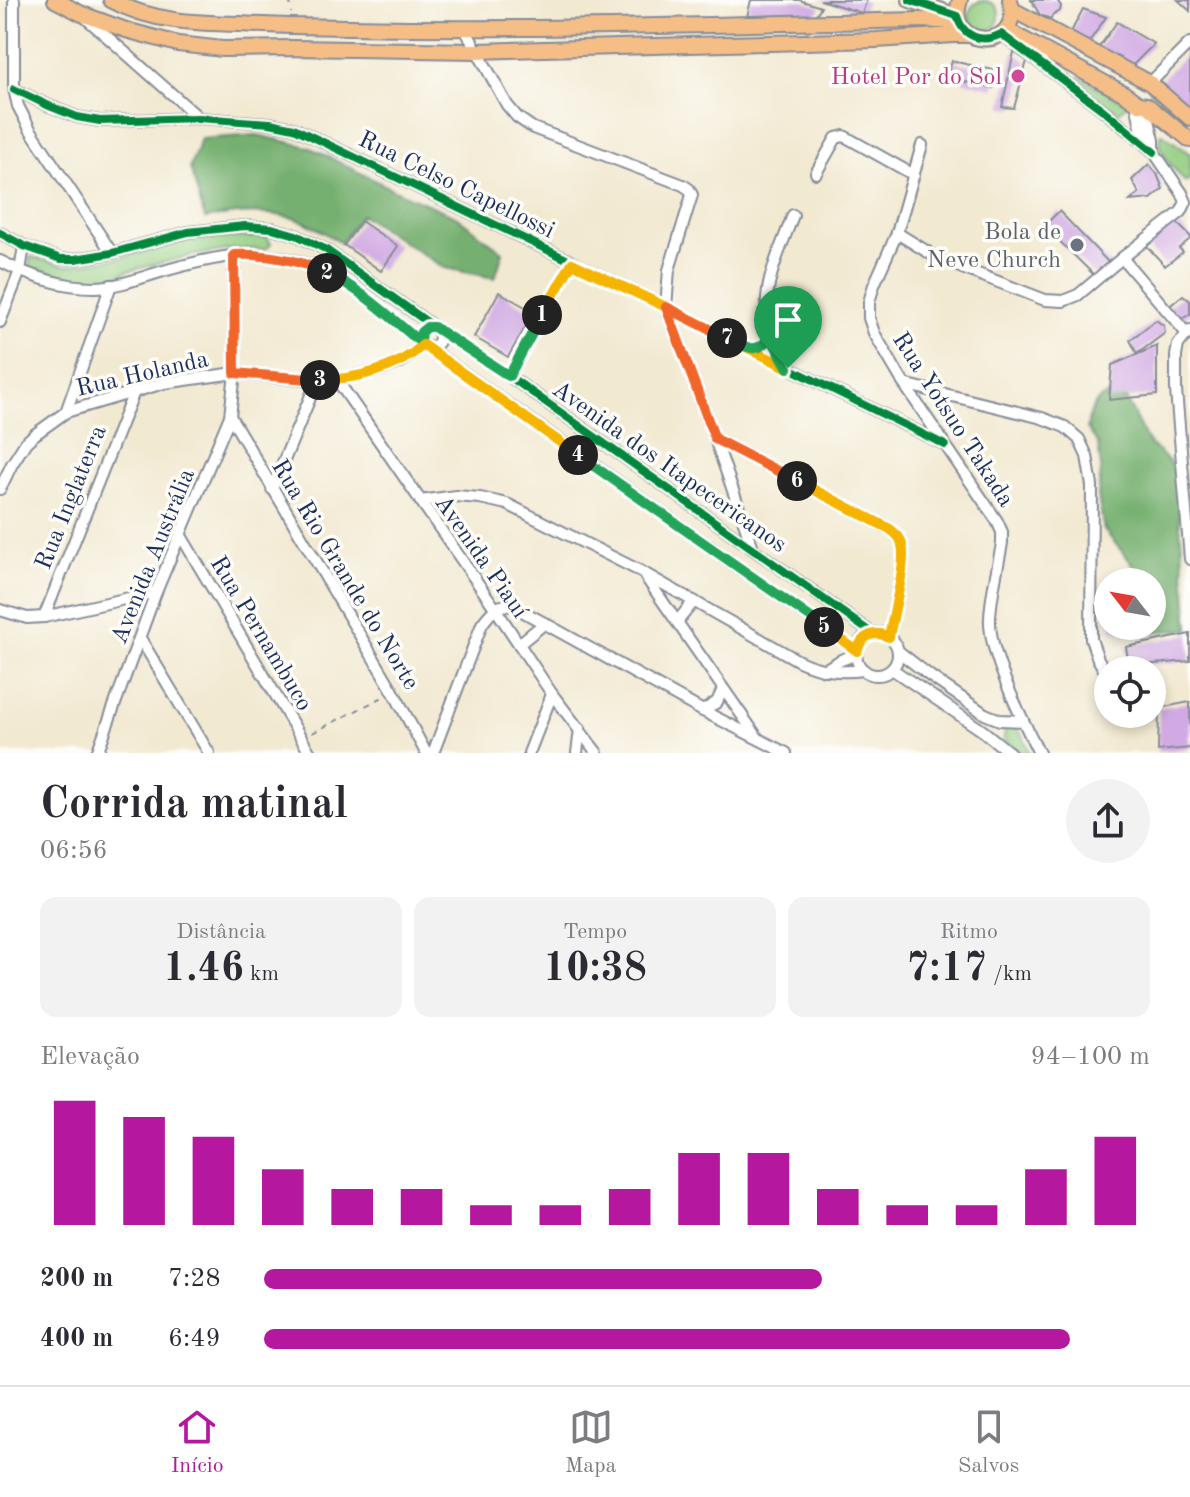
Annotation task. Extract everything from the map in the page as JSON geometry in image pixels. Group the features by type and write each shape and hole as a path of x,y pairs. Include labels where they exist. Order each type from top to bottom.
{"main road":[{"path":"55,0 126,30 178,44 223,49 476,51 954,35 970,35 986,40 1003,32 1010,24 1011,5 1150,84 1190,118"},
{"path":"111,0 153,17 188,22 292,26 465,29 958,19"},
{"path":"910,0 958,19 970,35"},
{"path":"958,19 960,0"},
{"path":"876,40 877,21"},
{"path":"292,26 292,48"},
{"path":"1003,32 1141,103 1190,140"},
{"path":"1141,103 1133,89 1137,85 1150,84"},
{"path":"1141,103 1156,97 1150,84"}],"street":[{"path":"14,0 14,89 23,118 112,253"},
{"path":"82,14 199,118"},
{"path":"465,29 507,105 517,117 533,128 689,189 692,195 669,270 666,307 753,548"},
{"path":"1003,32 1154,152"},
{"path":"1150,84 1190,43"},
{"name":"Rua Celso Capellossi","path":"14,89 77,117 100,121 199,118 270,123 294,128 945,445"},
{"path":"897,233 939,259 1045,300 1063,301 1078,295 1181,212 1186,202 1142,132 1141,103"},
{"path":"816,173 836,138 844,136 914,175"},
{"name":"Rua Yotsuo Takada","path":"922,145 897,233 874,285 869,318 874,333 904,384 1002,532 990,632 1023,721"},
{"path":"788,368 770,332 765,296 793,215"},
{"name":"Avenida dos Itapecericanos","path":"0,233 24,246 61,259 112,253 188,232 245,226 272,228 296,235 325,249 509,376 873,634"},
{"path":"0,322 20,271 24,246"},
{"name":"Avenida dos Itapecericanos","path":"0,261 20,271 68,285 93,287 234,255 279,257 313,266 343,281 423,345 857,652"},
{"name":"Avenida Austrália","path":"99,752 156,592 230,416 235,373 234,255"},
{"path":"1122,258 1189,333 1178,345 1176,390 1190,559"},
{"path":"66,412 111,285"},
{"path":"423,345 433,347 440,341 437,329"},
{"path":"748,349 764,344 770,332"},
{"name":"Rua Holanda","path":"0,489 26,442 66,412 164,383 235,373 337,380 401,362 423,345"},
{"name":"Avenida Piauí","path":"337,380 552,694 597,753"},
{"path":"272,489 317,381"},
{"path":"904,384 1042,418 1065,427 1079,439 1087,456 1092,486 1091,639 1097,656"},
{"name":"Rua Inglaterra","path":"44,617 134,392"},
{"name":"Rua Rio Grande do Norte","path":"230,416 393,691 426,753"},
{"path":"715,439 899,536 903,559 889,637"},
{"path":"420,501 456,496 507,504 642,572 799,661 835,672 864,670"},
{"name":"Rua Pernambuco","path":"180,534 310,753"},
{"path":"642,572 758,738"},
{"path":"0,610 27,618 44,617 156,592"},
{"path":"677,622 694,601"},
{"path":"433,753 482,624 495,608 506,604 786,753"},
{"path":"519,644 545,623"},
{"path":"873,634 889,637 898,651 892,669 881,675 864,670 857,652 862,640 873,634"},
{"path":"140,638 209,753"},
{"path":"898,651 985,714 1000,720 1023,721 1039,753"},
{"path":"824,670 857,652"},
{"path":"892,669 1010,753"},
{"path":"703,711 717,702 723,689"},
{"path":"529,753 552,694"},
{"path":"996,741 1000,720"},
{"path":"577,753 580,729"}],"path":[{"path":"509,376 572,263"},
{"path":"302,739 393,691"}],"green space":[{"path":"984,1 995,5 999,16 995,27 984,31 973,27 969,16 973,5"},
{"path":"1080,77 1128,104 1119,112 1076,83"},
{"path":"1161,133 1190,154 1190,179 1185,182 1160,147"},
{"path":"257,135 309,147 394,190 456,216 503,252 495,278 445,268 361,215 341,243 290,217 242,214 205,219 190,167 201,139"},
{"path":"267,237 271,244 266,249 234,249 189,256 128,271 105,281 29,267 30,257 66,266 120,258 193,238"},
{"path":"1122,391 1147,441 1175,467 1189,629 1166,631 1166,568 1136,568 1104,530 1098,497 1101,467 1098,444 1087,428 1093,407 1107,395"},
{"path":"1013,726 1022,734 1030,753 1023,753 1004,739 1005,730"}],"building":[{"path":"751,0 799,0 821,7 815,16 747,17"},
{"path":"820,0 867,0 862,13"},
{"path":"1031,0 1057,0 1060,11 1051,19 1040,15"},
{"path":"1178,0 1190,0 1190,11"},
{"path":"1083,9 1106,17 1085,48 1070,34"},
{"path":"1117,22 1154,44 1128,70 1095,53"},
{"path":"1190,50 1190,114 1156,85"},
{"path":"1014,52 1027,61 1014,108 1002,107"},
{"path":"952,61 998,71 993,88 947,78"},
{"path":"1149,164 1163,189 1151,199 1130,201 1139,193 1132,180"},
{"name":"Bola de Neve Church","path":"1059,211 1110,264 1094,275 1044,226"},
{"path":"361,221 398,246 381,271 344,245"},
{"path":"1175,221 1190,239 1179,248 1183,252 1165,266 1144,243"},
{"path":"499,292 534,312 508,357 474,337"},
{"path":"1183,295 1190,301 1190,314 1177,322 1166,309"},
{"path":"1156,320 1164,326 1165,333 1137,354 1130,340"},
{"path":"1157,346 1157,395 1109,400 1112,365"},
{"path":"1190,634 1190,661 1166,663 1166,656 1127,656 1126,647"},
{"path":"1190,702 1190,748 1158,751 1159,728 1166,728 1166,707"}],"cycle path":[{"path":"910,0 957,16 964,29 974,37 987,38 1001,34 1154,152"},
{"path":"14,89 77,117 100,121 199,118 270,123 294,128 945,445"},
{"path":"0,233 24,246 61,259 112,253 188,232 245,226 272,228 296,235 325,249 509,376 873,634"}],"place":[{"name":"Hotel Por do Sol","path":"1018,76"},
{"name":"Bola de Neve Church","path":"1077,245"}],"route":[{"path":"788,368 748,349 666,307 572,263 509,376 434,327 423,329 420,342 358,291 313,266 279,257 234,255 235,373 337,380 401,362 423,345 857,651 867,636 879,633 889,637 903,559 899,536 715,439 666,307 748,349 764,344 770,332 788,368"}]}
